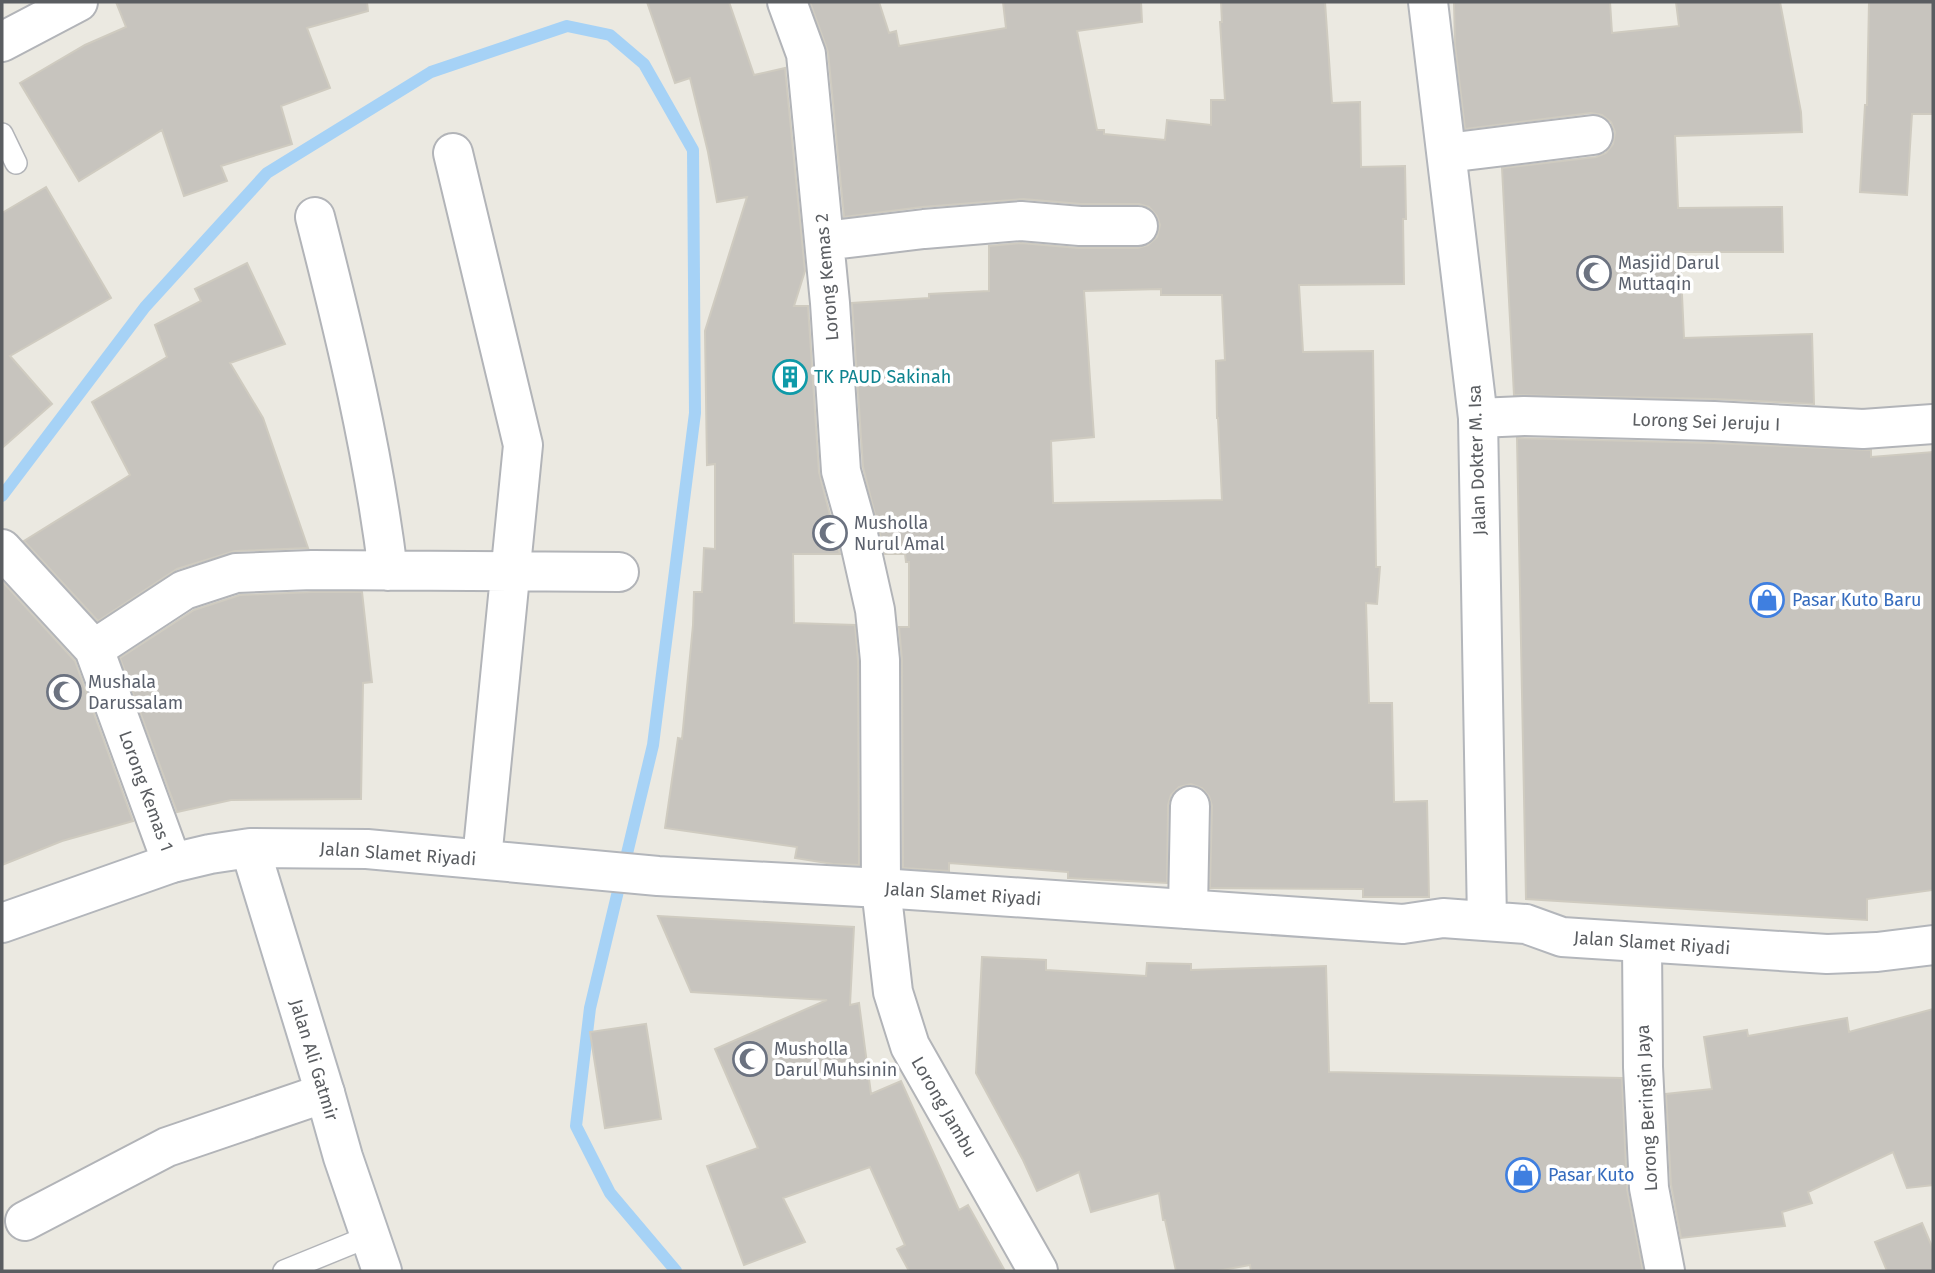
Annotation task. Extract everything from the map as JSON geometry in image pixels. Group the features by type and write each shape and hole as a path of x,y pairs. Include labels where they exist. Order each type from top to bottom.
{"street":[{"path":"2,42 78,2"},
{"name":"Lorong Kemas 2","path":"787,2 807,54 830,303 841,471 875,610 880,660 881,888"},
{"name":"Jalan Dokter M. Isa","path":"1428,2 1479,418 1487,921"},
{"path":"1447,153 1592,135"},
{"path":"453,153 523,445 482,859"},
{"path":"316,217 354,371 380,503 388,570"},
{"path":"824,241 1021,221 1080,226 1138,226"},
{"name":"Lorong Sei Jeruju I","path":"1479,418 1524,416 1714,421 1863,429 1933,424"},
{"name":"Lorong Kemas 1","path":"2,549 93,649 172,863"},
{"path":"93,649 184,590 236,573 312,570 619,572"},
{"path":"1188,909 1190,806"},
{"name":"Jalan Slamet Riyadi","path":"2,923 172,863 210,854 250,848 367,849 658,876 881,888 1403,924 1443,918 1487,921 1526,924 1563,937 1642,943 1827,954 1877,952 1933,945"},
{"name":"Jalan Ali Gatmir","path":"250,848 343,1157 376,1254"},
{"name":"Lorong Jambu","path":"881,888 892,992 910,1046 1038,1271"},
{"path":"1403,924 1443,937 1525,943 1563,937"},
{"name":"Lorong Beringin Jaya","path":"1642,943 1643,1067 1649,1188 1665,1271"},
{"path":"24,1221 167,1147 325,1093"}],"lane":[{"path":"2,134 16,163"},
{"path":"284,1271 376,1254"}],"building":[{"path":"116,2 367,2 368,11 307,28 330,88 281,106 292,144 221,166 227,181 184,196 162,130 79,181 20,83 85,45 126,27"},
{"path":"647,2 729,2 754,75 785,68 805,271 794,306 808,306 819,472 840,554 793,554 794,623 855,625 858,661 859,865 795,858 797,847 665,828 678,738 682,739 694,592 702,592 704,548 715,549 715,464 707,465 705,331 747,197 717,202 690,78 675,83"},
{"path":"810,2 879,2 889,33 896,31 899,46 1006,28 1003,2 1141,2 1142,22 1077,31 1097,130 1104,130 1104,134 1165,140 1167,120 1211,125 1211,100 1225,100 1221,2 1325,2 1332,103 1360,102 1361,167 1405,166 1404,284 1299,285 1303,352 1373,351 1376,567 1380,567 1377,604 1366,603 1369,703 1392,703 1394,802 1427,801 1429,897 1363,897 1363,889 1210,888 1212,806 1209,796 1202,788 1191,784 1179,787 1171,795 1168,805 1167,883 1068,878 1068,872 949,863 949,871 903,868 902,660 899,627 909,627 909,562 906,562 905,554 885,554 863,467 852,303 929,298 929,294 989,291 989,246 1021,243 1078,248 1138,248 1148,245 1157,237 1160,225 1157,216 1149,207 1139,204 1081,204 1023,199 922,207 844,217 828,52","holes":["1161,289 1161,295 1222,295 1225,360 1216,361 1222,500 1053,503 1051,441 1094,437 1084,291"]},
{"path":"1454,2 1610,2 1612,33 1679,26 1676,2 1780,2 1801,112 1802,132 1675,136 1678,208 1782,207 1783,252 1680,252 1684,338 1812,334 1814,404 1514,395 1502,168 1596,157 1606,153 1613,144 1615,132 1611,122 1602,115 1591,113 1465,129 1455,45"},
{"path":"1869,2 1933,2 1933,114 1912,114 1907,195 1860,192 1867,105"},
{"path":"46,187 111,298 10,356 52,404 2,448 2,213"},
{"path":"247,263 285,344 230,363 263,418 308,548 235,551 177,569 98,621 24,541 130,475 92,402 167,357 155,325 201,301 195,289"},
{"path":"1517,438 1871,450 1871,457 1933,452 1933,890 1867,899 1867,920 1526,899"},
{"path":"2,581 75,661 133,821 62,841 2,865"},
{"path":"362,592 372,682 363,683 361,799 231,800 177,812 120,658 194,610 240,595"},
{"path":"658,916 854,927 850,1005 859,1003 871,1094 901,1081 959,1210 968,1205 1005,1271 909,1271 897,1249 905,1245 870,1167 783,1198 805,1242 744,1265 707,1166 758,1148 715,1049 827,1000 691,992"},
{"path":"982,957 1046,960 1046,970 1146,976 1147,963 1191,964 1191,970 1326,966 1329,1072 1622,1078 1627,1189 1643,1271 1251,1271 1250,1265 1217,1271 1176,1271 1159,1193 1091,1212 1079,1172 1037,1191 976,1073"},
{"path":"1933,1009 1933,1185 1907,1188 1893,1152 1808,1192 1812,1203 1782,1212 1785,1226 1681,1238 1671,1185 1666,1094 1712,1089 1704,1037 1747,1030 1748,1036 1847,1018 1849,1032"},
{"path":"646,1024 661,1119 605,1128 590,1032"},
{"path":"1922,1223 1933,1249 1933,1271 1887,1271 1875,1242"}],"waterway":[{"path":"2,496 145,307 267,173 431,72 567,26 610,35 644,64 693,150 695,413 653,745 590,1008 576,1126 610,1193 676,1271"}],"place":[{"name":"Masjid Darul Muttaqin","path":"1594,273"},
{"name":"TK PAUD Sakinah","path":"790,377"},
{"name":"Musholla Nurul Amal","path":"830,533"},
{"name":"Pasar Kuto Baru","path":"1767,600"},
{"name":"Mushala Darussalam","path":"64,692"},
{"name":"Musholla Darul Muhsinin","path":"750,1059"},
{"name":"Pasar Kuto","path":"1523,1175"}]}
